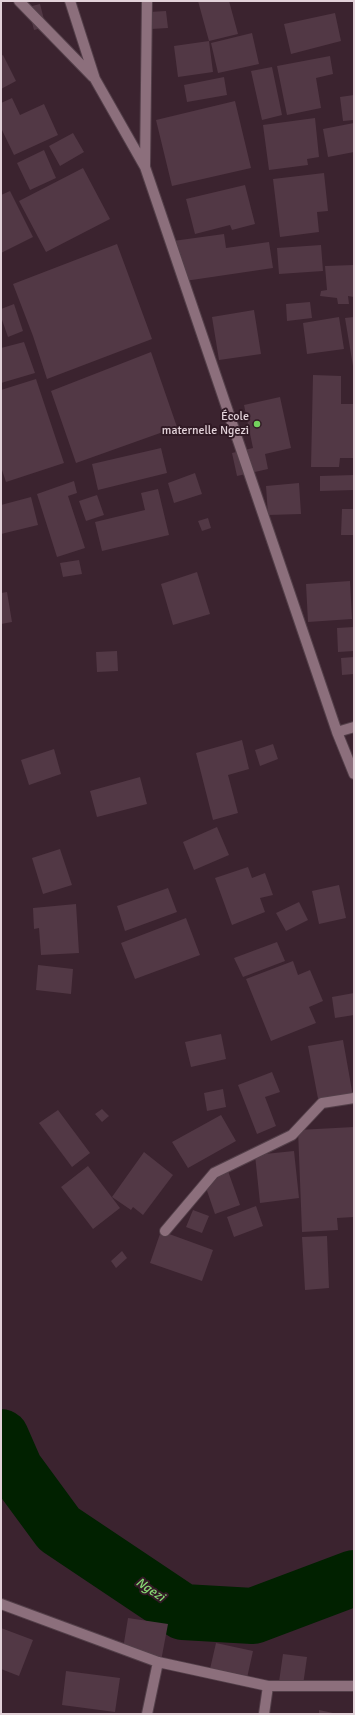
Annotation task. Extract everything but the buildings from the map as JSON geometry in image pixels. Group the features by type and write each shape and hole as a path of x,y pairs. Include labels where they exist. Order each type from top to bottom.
{"street":[{"path":"19,1 95,79"},
{"path":"70,1 95,79 145,167 337,732 354,774"},
{"path":"145,167 147,1"},
{"path":"337,732 354,727"},
{"path":"165,1231 214,1173 292,1135 322,1103 354,1098"},
{"path":"1,1604 158,1662 268,1686 354,1686"},
{"path":"147,1714 158,1662"},
{"path":"264,1714 268,1686"}],"waterway":[{"name":"Ngezi","path":"1,1437 15,1469 59,1529 183,1612 253,1616 354,1578"}],"place":[{"name":"École maternelle Ngezi","path":"257,424"}]}
